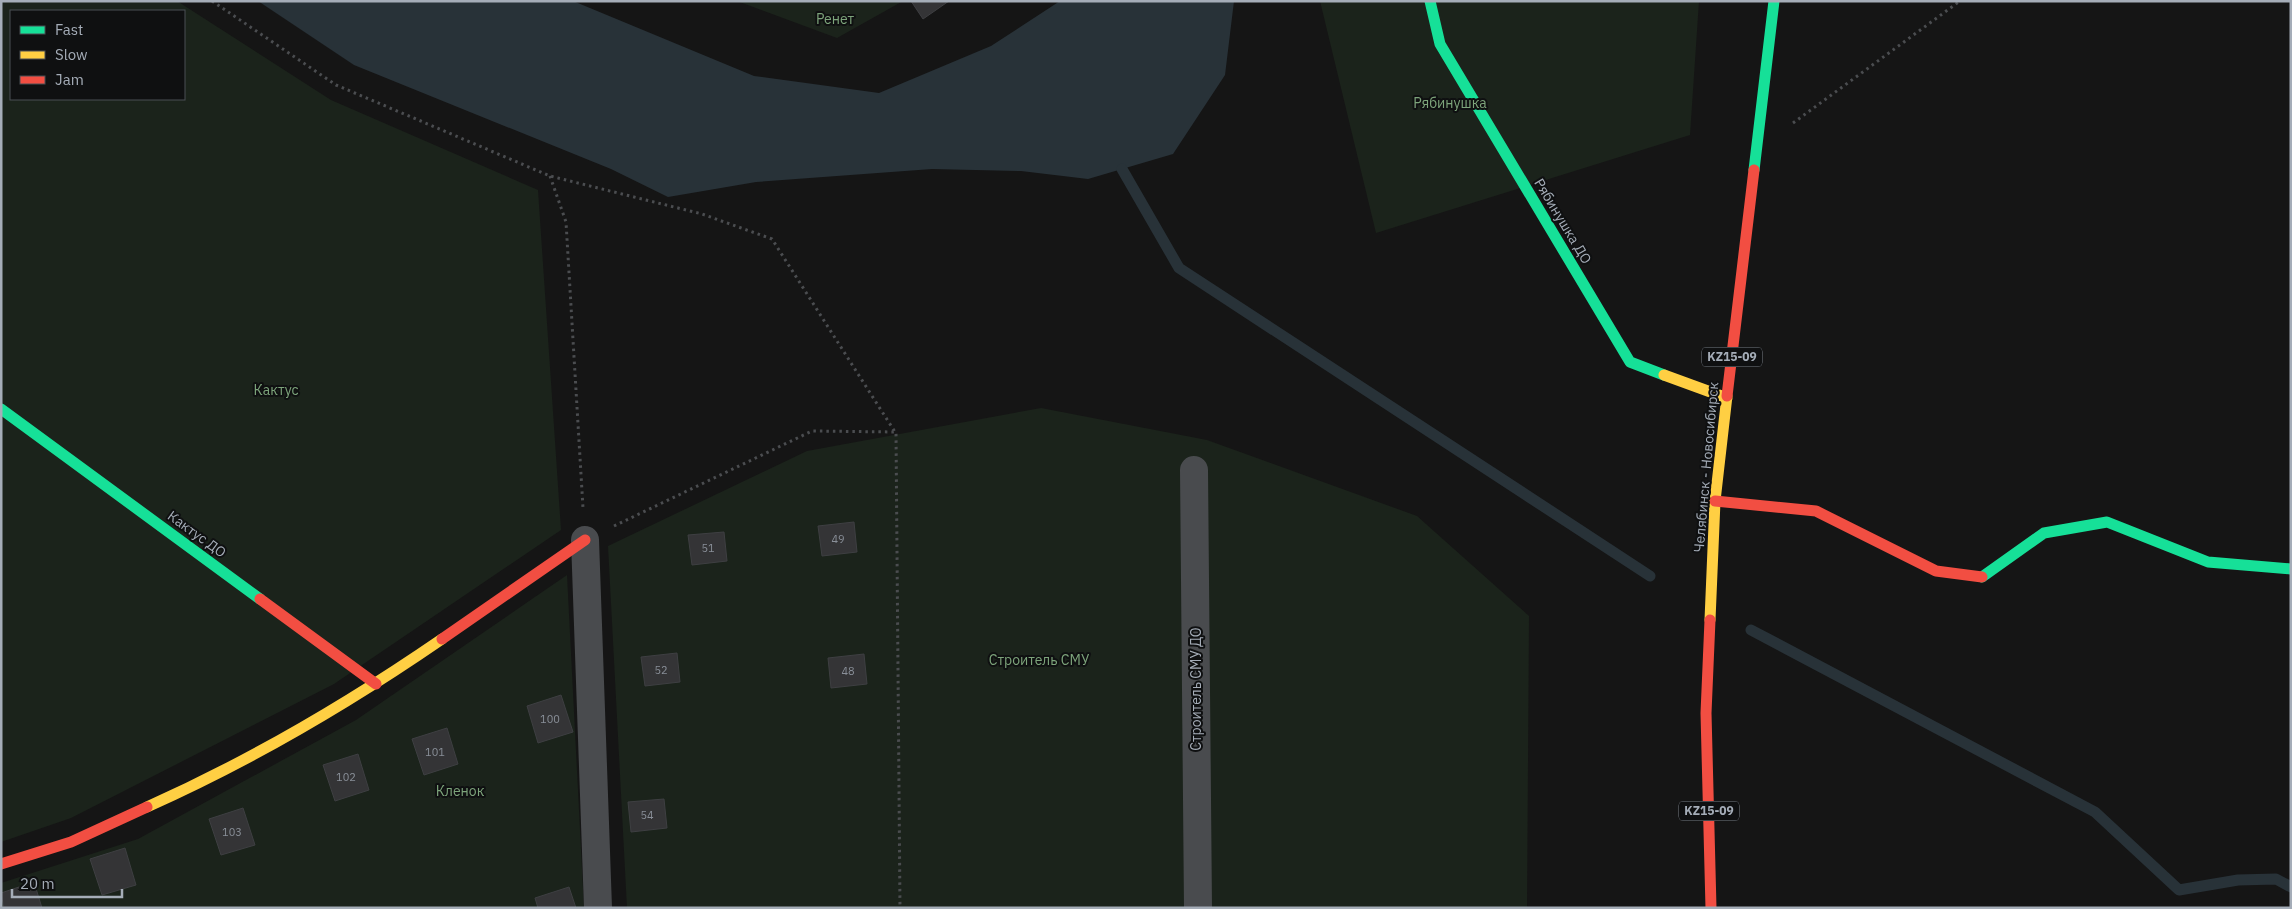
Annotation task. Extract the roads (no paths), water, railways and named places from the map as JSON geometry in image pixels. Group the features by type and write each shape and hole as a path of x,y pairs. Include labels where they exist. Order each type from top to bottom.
{"main road":[{"name":"Рябинушка ДО","path":"1430,1 1440,44 1630,362 1727,398"},
{"name":"Челябинск - Новосибирск","path":"1711,908 1706,713 1715,501 1774,1"},
{"name":"Кактус ДО","path":"1,408 376,684"},
{"path":"1715,501 1816,511 1936,571 1955,574 1982,577 2044,534 2107,522 2208,562 2291,569"},
{"path":"1,864 71,842 201,783 376,684 585,540"}],"street":[{"name":"Строитель СМУ ДО","path":"1194,470 1198,908"},
{"path":"585,540 598,908"}],"waterway":[{"path":"1122,169 1179,268 1650,576"},
{"path":"1751,630 2095,812 2179,890 2238,880 2276,879 2291,887"}],"park label":[{"name":"Ренет","path":"835,19"},
{"name":"Рябинушка","path":"1450,103"},
{"name":"Кактус","path":"276,390"},
{"name":"Строитель СМУ","path":"1039,660"},
{"name":"Кленок","path":"460,791"}]}
